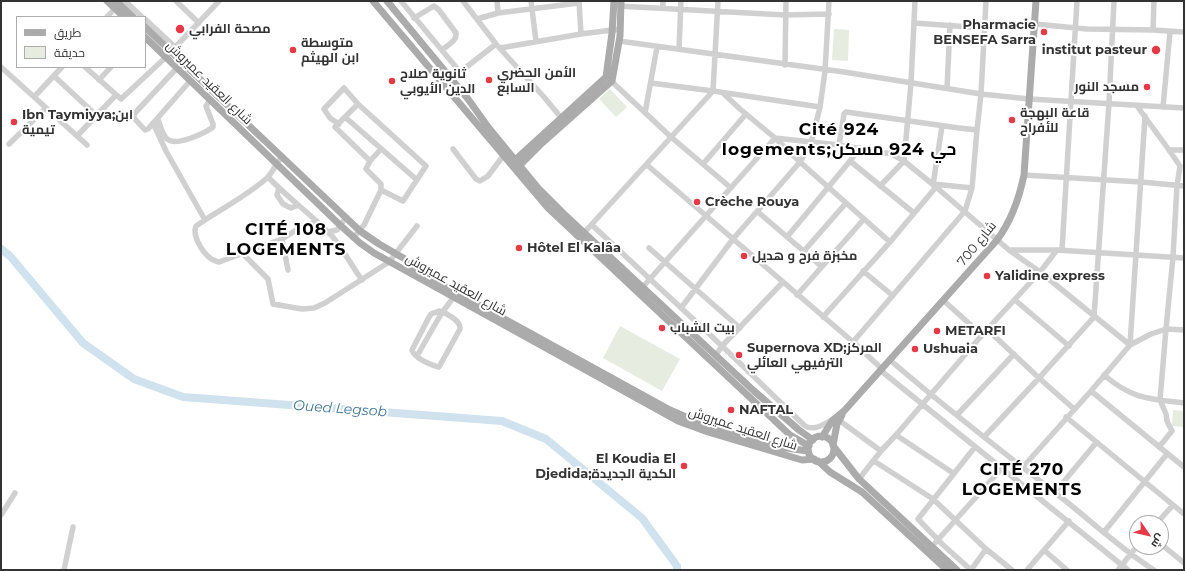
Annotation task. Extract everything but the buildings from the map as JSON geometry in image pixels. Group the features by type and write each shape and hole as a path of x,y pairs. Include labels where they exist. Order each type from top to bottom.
{"main road":[{"path":"107,1 119,4 133,16"},
{"path":"373,1 426,62 444,86 505,153 548,208 640,290 790,435 810,446"},
{"path":"387,1 453,80 488,127 505,153 518,163 581,236"},
{"name":"شارع 700","path":"838,419 997,240 1014,213 1020,196 1024,175 1028,99 1036,1"},
{"path":"119,4 124,16"},
{"path":"609,79 616,29 617,4"},
{"name":"شارع العقيد عميروش","path":"146,28 173,49 282,157 360,231 405,259 410,267 643,403 678,421 715,434 802,460 816,460"},
{"path":"518,163 609,79 618,41 616,29"},
{"name":"شارع العقيد عميروش","path":"146,39 276,163 338,228 389,262 456,294"},
{"path":"426,62 433,56"},
{"path":"259,147 266,140"},
{"path":"640,290 716,355 792,424 810,446 816,460 830,472 862,492 947,570"},
{"name":"شارع العقيد عميروش","path":"537,340 690,420 712,428 784,448 810,446"},
{"path":"810,446 822,436 828,426 838,419"},
{"path":"816,460 826,461 833,451 838,419"},
{"path":"784,448 790,442 790,435"},
{"path":"822,436 828,438 859,479 935,543 957,570"},
{"path":"802,460 830,472"}],"street":[{"path":"176,1 199,23"},
{"path":"87,68 120,99 123,98 165,58 219,1"},
{"path":"401,1 460,72"},
{"path":"496,1 498,13"},
{"path":"531,1 536,41"},
{"path":"663,1 663,8"},
{"path":"679,49 681,1"},
{"path":"581,236 714,91 718,1"},
{"path":"784,65 786,1"},
{"path":"681,308 733,239 800,162 811,143 820,107 825,71 829,1"},
{"path":"880,186 904,160 911,83 915,1"},
{"path":"852,342 965,211 972,188 981,94 986,1"},
{"path":"859,479 881,451 982,335 1060,250 1067,178 1077,1"},
{"path":"984,437 1094,317 1109,103 1114,1"},
{"path":"1154,1 1154,30"},
{"path":"464,2 498,46 563,120"},
{"path":"477,19 498,13 532,9 566,2 579,2 581,34"},
{"path":"108,16 119,4 140,16"},
{"path":"617,4 785,15 829,14"},
{"path":"414,18 434,6 439,10 457,35 456,39 442,50"},
{"path":"146,20 173,49"},
{"path":"914,23 984,28"},
{"path":"1035,24 1075,28 1184,32"},
{"path":"946,88 950,25"},
{"path":"444,86 453,80 460,72 498,46 616,29"},
{"path":"1163,107 1170,32"},
{"path":"618,41 981,94 1028,99 1184,108"},
{"path":"645,113 657,47"},
{"path":"1,66 87,145"},
{"path":"34,97 61,68"},
{"path":"99,80 110,68"},
{"path":"176,69 134,114 134,118 144,130 148,129 158,119 190,81"},
{"path":"54,76 97,116"},
{"path":"609,79 671,137 731,188"},
{"path":"651,83 820,107"},
{"path":"339,124 330,118 324,109 344,88 358,104 426,166 403,201 381,190"},
{"path":"724,94 890,242"},
{"path":"77,136 116,95"},
{"path":"158,119 165,136 168,139 175,142 186,139 213,127 206,106 210,100"},
{"path":"358,104 335,128 370,161"},
{"path":"1137,106 1184,172"},
{"path":"9,144 46,108"},
{"path":"839,145 845,112 977,130"},
{"path":"703,164 746,114"},
{"path":"1130,345 1145,116"},
{"path":"345,117 417,180"},
{"path":"153,123 166,150 205,220"},
{"path":"823,317 890,242 914,213 934,185 942,126"},
{"path":"775,138 860,148 892,154 904,160 1009,250 1040,272 1130,345"},
{"path":"640,290 775,138"},
{"path":"787,237 860,148"},
{"path":"354,238 364,225 381,190 381,184 366,169 370,161 381,149"},
{"path":"453,149 476,179 480,181 488,176 505,153"},
{"path":"1169,150 1184,150"},
{"path":"282,157 276,163 268,177 196,226 195,234 202,249 209,258 219,262 282,239 292,232 317,222"},
{"path":"850,162 914,213"},
{"path":"647,165 852,342 922,405 1069,521 1128,570"},
{"path":"1159,447 1172,431 1168,424 1166,414 1160,400 1173,256 1177,186 1180,166"},
{"path":"1024,175 1184,186"},
{"path":"268,177 328,232 336,241 362,280"},
{"path":"934,185 972,188"},
{"path":"279,188 277,195 283,204 291,208 298,205"},
{"path":"804,251 846,203"},
{"path":"758,212 822,266"},
{"path":"328,232 338,228 346,218"},
{"path":"797,295 864,219"},
{"path":"592,225 722,346 805,426 814,428 838,419 881,451"},
{"path":"242,253 268,279 272,303 275,305 302,309 314,308 325,303 389,262 417,226"},
{"path":"336,241 338,228"},
{"path":"282,239 288,270"},
{"path":"649,248 666,261 695,289 740,328"},
{"path":"1009,250 1060,250 1173,256 1184,258"},
{"path":"863,271 892,295"},
{"path":"716,355 722,346 783,282"},
{"path":"417,356 442,312 456,294"},
{"path":"1015,300 1069,346"},
{"path":"944,301 982,335"},
{"path":"435,312 442,312 458,322 461,326 460,329 439,367 436,367 417,356 412,352 412,348 431,314 435,312"},
{"path":"1014,477 1066,417 1091,392 1130,345 1151,334 1166,329 1184,330"},
{"path":"988,330 1074,409"},
{"path":"957,415 1014,354"},
{"path":"890,360 930,395 1055,492 1129,554"},
{"path":"1104,376 1117,386 1142,397 1184,403"},
{"path":"1091,392 1184,467"},
{"path":"1066,417 1184,514"},
{"path":"896,435 953,473"},
{"path":"1055,492 1096,442"},
{"path":"975,447 933,498 918,519 935,543 971,570 986,549"},
{"path":"1104,532 1167,454"},
{"path":"874,461 933,498 986,549 1012,570"},
{"path":"935,543 1002,468"},
{"path":"1,515 15,493"},
{"path":"1164,515 1173,505"},
{"path":"1027,570 1069,521"},
{"path":"64,570 73,527"},
{"path":"1044,550 1067,570"},
{"path":"1169,550 1184,562"},
{"path":"1118,570 1130,555 1154,570"},
{"path":"1122,565 1134,570"}],"green space":[{"path":"834,29 849,30 848,61 832,60"},
{"path":"610,89 627,107 616,117 599,99"},
{"path":"620,326 680,359 662,391 603,358"},
{"path":"1173,410 1184,411 1184,427 1172,426"}],"waterway":[{"name":"Oued Legsob","path":"1,249 10,256 83,343 134,379 183,397 502,421 546,439 642,518 677,566 677,570"}],"place":[{"name":"مصحة الفرابي","path":"180,29"},
{"name":"Pharmacie BENSEFA Sarra","path":"1044,32"},
{"name":"متوسطة ابن الهيثم","path":"293,50"},
{"name":"institut pasteur","path":"1156,50"},
{"name":"الأمن الحضري السابع","path":"489,80"},
{"name":"ثانوية صلاح الدين الأيوبي","path":"392,81"},
{"name":"مسجد النور","path":"1147,87"},
{"name":"قاعة البهجة للأفراح","path":"1012,120"},
{"name":"Ibn Taymiyya;ابن تيمية","path":"14,122"},
{"name":"Crèche Rouya","path":"697,202"},
{"name":"Hôtel El Kalâa","path":"519,248"},
{"name":"مخبزة فرح و هديل","path":"744,256"},
{"name":"Yalidine express","path":"987,276"},
{"name":"بيت الشباب","path":"662,328"},
{"name":"METARFI","path":"937,331"},
{"name":"Ushuaia","path":"915,349"},
{"name":"Supernova XD;المركز الترفيهي العائلي","path":"739,355"},
{"name":"NAFTAL","path":"731,410"},
{"name":"El Koudia El Djedida;الكدية الجديدة","path":"684,466"}],"district":[{"name":"Cité 924 logements;حي 924 مسكن","path":"839,140"},
{"name":"CITÉ 108 LOGEMENTS","path":"286,240"},
{"name":"CITÉ 270 LOGEMENTS","path":"1022,480"}]}
